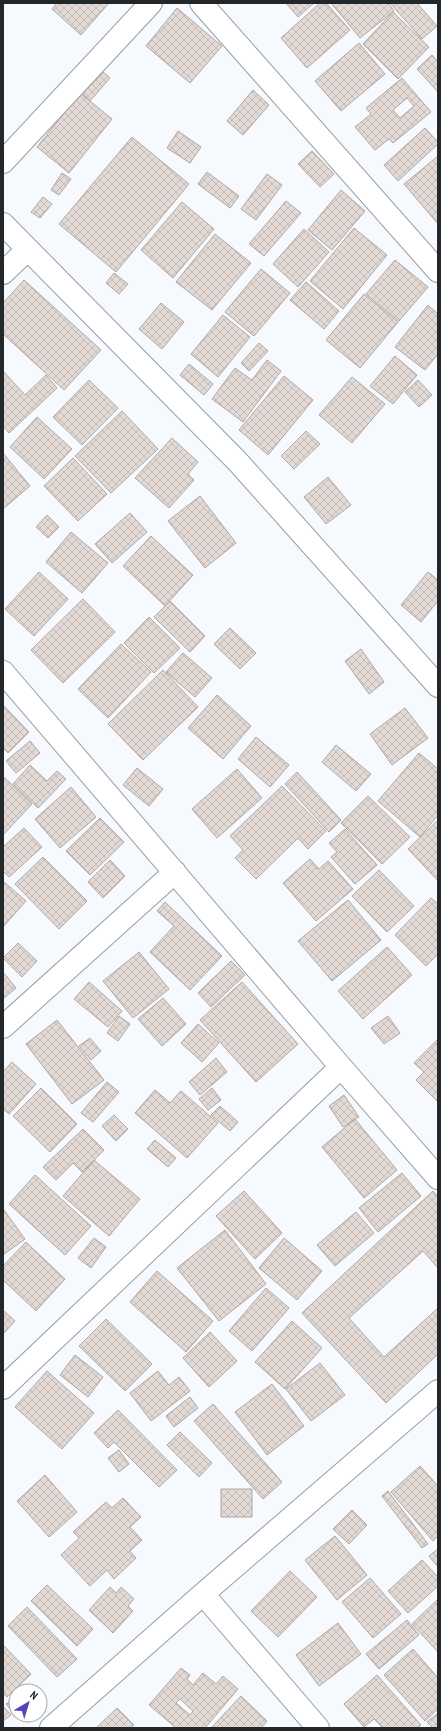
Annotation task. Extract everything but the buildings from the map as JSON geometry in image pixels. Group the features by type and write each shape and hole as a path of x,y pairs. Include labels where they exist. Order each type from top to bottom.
{"street":[{"path":"3,162 151,3"},
{"path":"201,3 438,271"},
{"path":"3,224 238,462 438,686"},
{"path":"3,273 28,250"},
{"path":"3,672 438,1178"},
{"path":"3,1027 175,872"},
{"path":"3,1388 341,1067"},
{"path":"52,1728 203,1594 438,1391"},
{"path":"203,1594 318,1728"}]}
